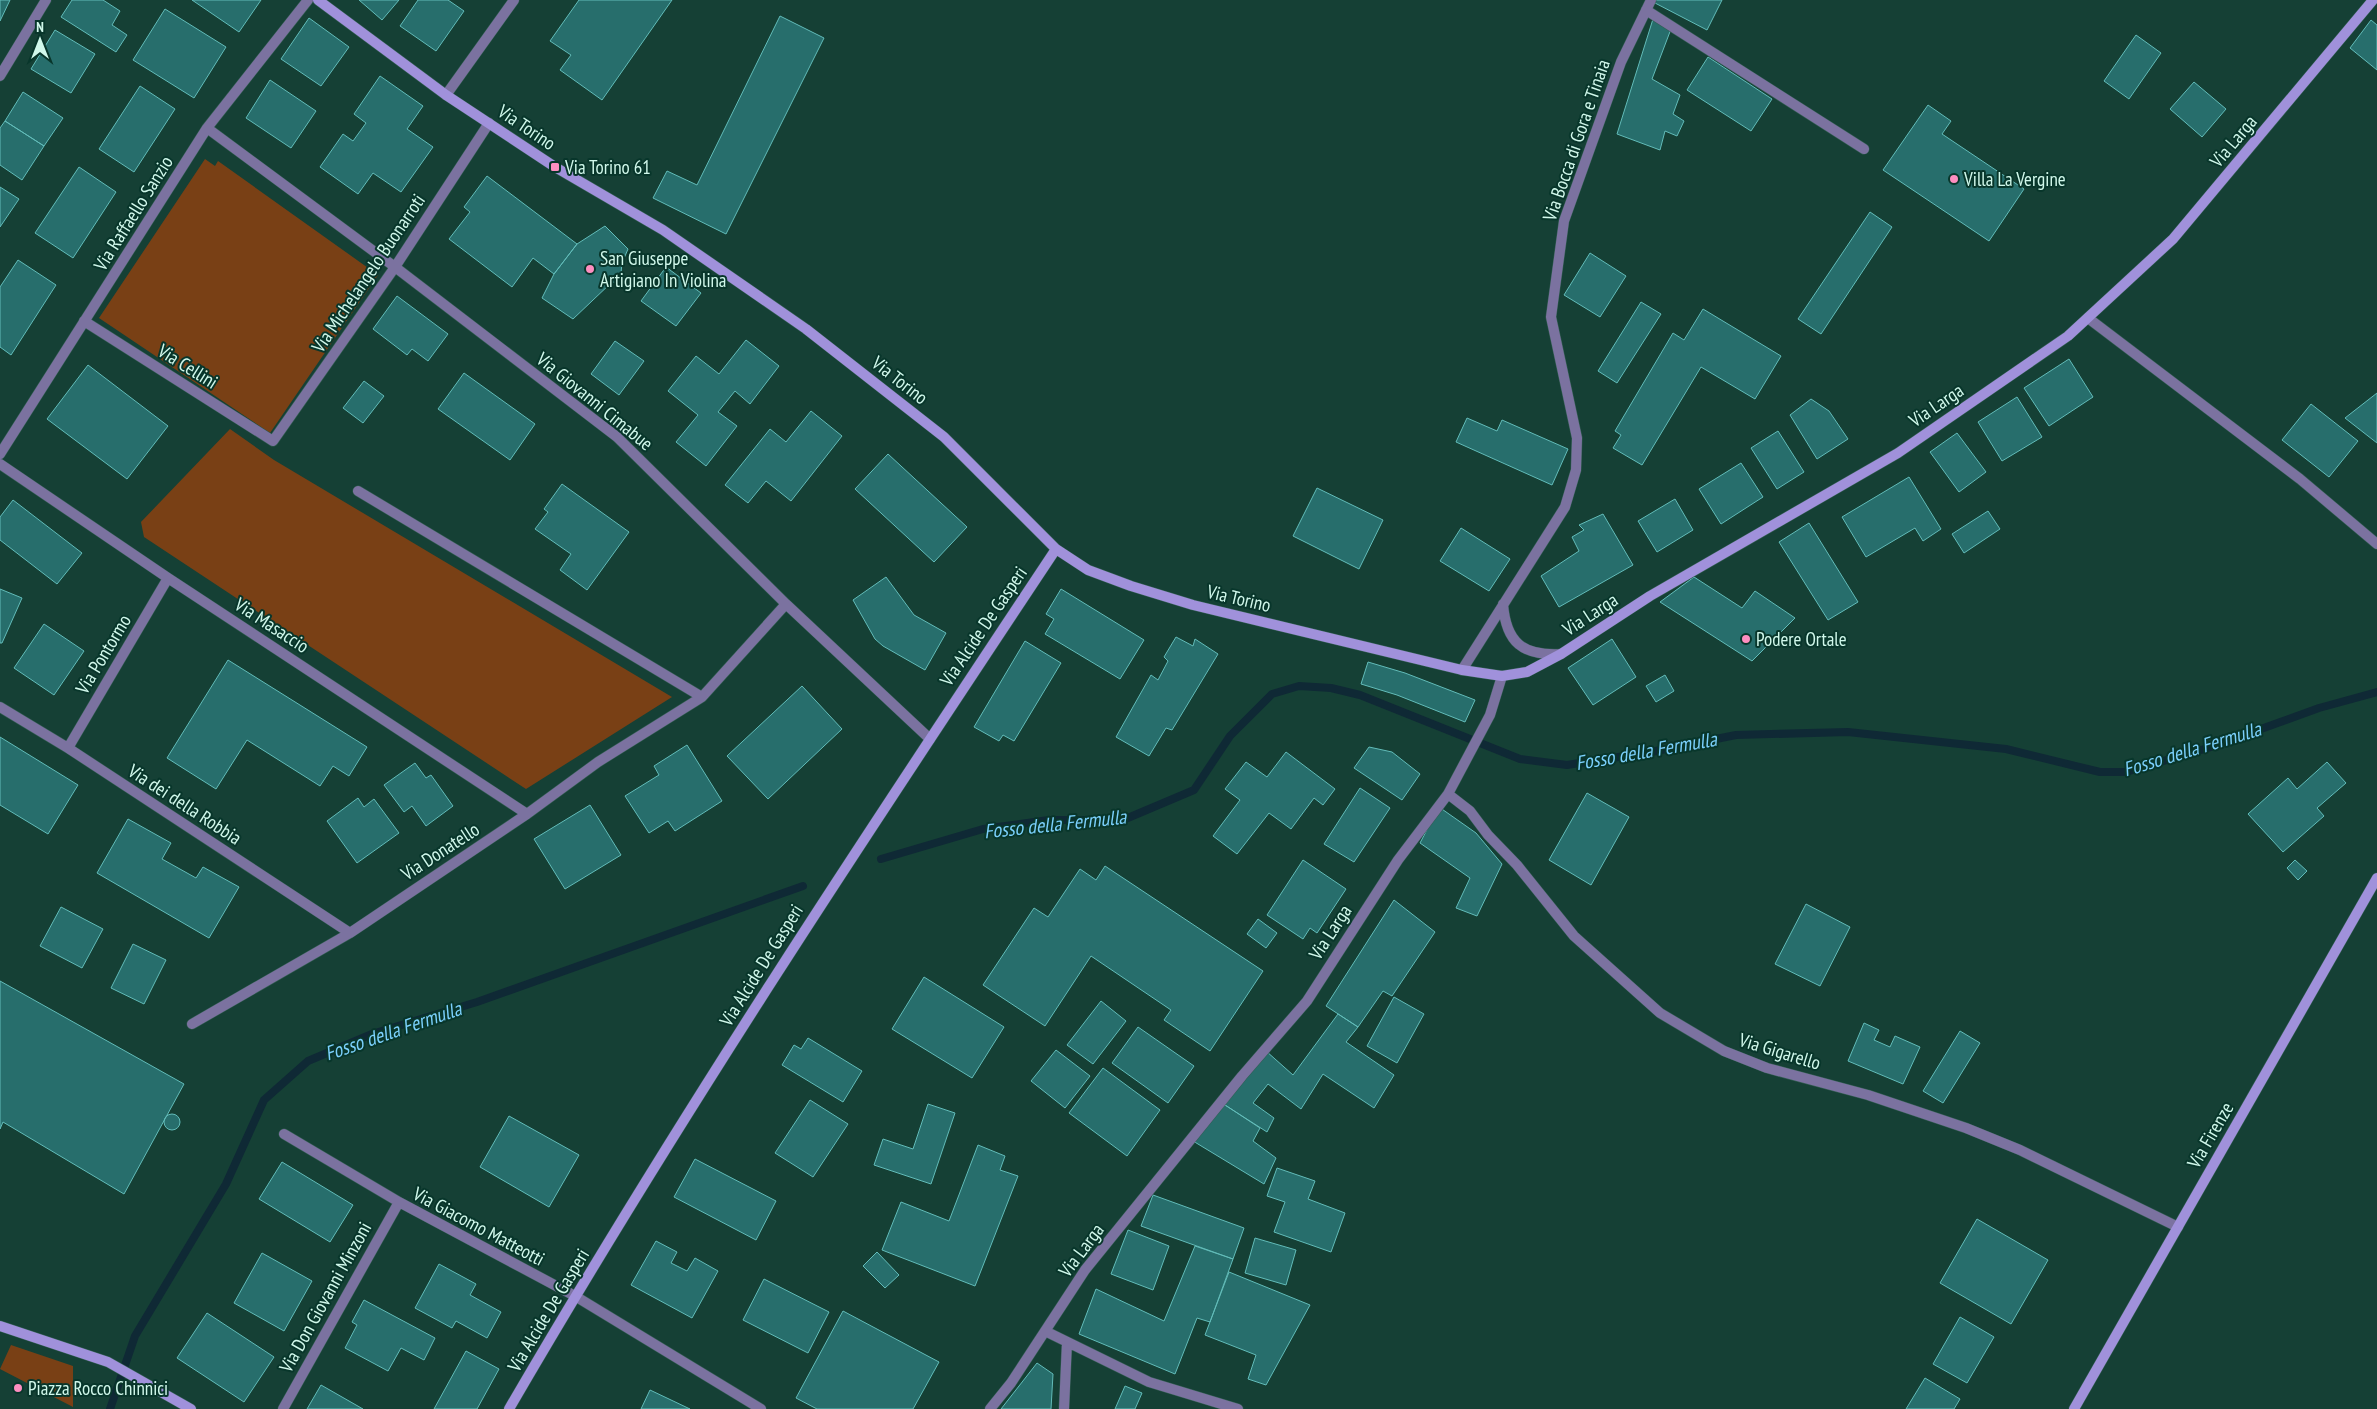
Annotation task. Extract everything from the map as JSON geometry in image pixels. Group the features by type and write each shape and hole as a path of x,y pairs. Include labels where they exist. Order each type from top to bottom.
{"street":[{"path":"0,76 46,0"},
{"name":"Via Raffaello Sanzio","path":"0,454 207,128 308,0"},
{"name":"Via Torino","path":"318,0 446,95 555,167 663,230 806,329 944,437 1056,549 1088,570 1131,586 1193,605 1462,670 1502,676"},
{"path":"446,95 514,0"},
{"name":"Via Larga","path":"990,1409 1011,1382 1086,1270 1163,1172 1307,1001 1398,860 1448,794 1486,721 1502,676 1527,672 1561,654 1650,596 1898,453 2068,336 2173,240 2373,0"},
{"path":"1649,5 1864,149"},
{"name":"Via Bocca di Gora e Tinaia","path":"1462,670 1565,507 1576,470 1577,438 1551,317 1564,221 1621,62 1649,5"},
{"name":"Via Michelangelo Buonarroti","path":"273,441 395,267 490,123"},
{"name":"Via Giovanni Cimabue","path":"207,128 395,267 617,437 786,604 930,739"},
{"path":"2088,318 2300,479 2377,544"},
{"name":"Via Cellini","path":"84,322 273,441"},
{"name":"Via Masaccio","path":"0,464 168,578 527,814"},
{"path":"358,491 702,697"},
{"name":"Via Alcide De Gasperi","path":"510,1409 575,1296 815,911 1056,549"},
{"name":"Via Pontormo","path":"68,748 168,578"},
{"name":"Via Donatello","path":"192,1024 350,933 527,814 598,762 702,697 786,604"},
{"path":"1503,604 1505,624 1520,644 1527,650 1540,655 1561,654"},
{"name":"Via dei della Robbia","path":"0,707 68,748 350,933"},
{"name":"Via Gigarello","path":"1448,794 1470,811 1488,835 1517,865 1574,936 1660,1013 1676,1023 1724,1051 1767,1068 1868,1095 1975,1132 2020,1150 2178,1227"},
{"name":"Via Firenze","path":"2074,1409 2377,878"},
{"name":"Via Giacomo Matteotti","path":"284,1134 399,1202 575,1296 761,1409"},
{"name":"Via Don Giovanni Minzoni","path":"283,1409 399,1202"},
{"path":"2,1327 108,1362 191,1409"},
{"path":"1045,1331 1149,1382 1238,1409"},
{"path":"1064,1409 1067,1342"}],"shaded area":[{"path":"205,159 215,166 218,161 378,275 270,433 99,318"},
{"path":"230,429 274,460 672,697 526,789 144,537 141,522"},
{"path":"11,1345 73,1366 73,1407 0,1369"}],"building":[{"path":"0,0 10,0 0,21"},
{"path":"72,0 103,0 120,11 112,25 127,35 116,52 61,17"},
{"path":"192,0 261,0 239,32"},
{"path":"359,0 399,0 382,20"},
{"path":"418,0 448,0 464,11 436,51 400,26"},
{"path":"579,0 672,0 602,100 560,70 571,55 550,41"},
{"path":"1656,0 1722,0 1707,30 1655,3"},
{"path":"165,9 226,47 194,98 133,60"},
{"path":"780,16 824,38 726,234 653,198 667,171 697,185"},
{"path":"309,18 349,47 321,86 281,59"},
{"path":"1653,19 1671,29 1652,79 1680,95 1673,114 1684,121 1677,136 1665,131 1660,150 1617,134"},
{"path":"2371,20 2377,25 2377,70 2350,48"},
{"path":"55,30 95,54 71,93 31,69"},
{"path":"2136,35 2161,53 2129,99 2104,81"},
{"path":"1708,57 1772,99 1751,131 1687,90"},
{"path":"380,76 423,106 407,129 433,147 401,192 373,173 358,194 320,167 343,134 353,141 366,123 354,114"},
{"path":"270,80 316,111 291,148 246,118"},
{"path":"2194,82 2226,109 2202,137 2170,109"},
{"path":"140,86 175,109 134,172 99,149"},
{"path":"23,92 63,118 44,146 5,121"},
{"name":"Villa La Vergine","path":"1928,105 1951,121 1942,134 2024,189 1989,241 1883,170"},
{"path":"5,121 44,146 22,180 0,165 0,128"},
{"path":"79,167 116,192 73,258 35,233"},
{"path":"487,176 577,244 554,274 533,258 512,287 449,239 470,212 464,207"},
{"path":"0,187 19,199 0,227"},
{"path":"1870,212 1892,227 1821,334 1798,319"},
{"name":"San Giuseppe Artigiano In Violina","path":"605,226 628,249 622,263 620,283 612,282 573,319 542,298 554,274 577,244"},
{"path":"1590,253 1626,276 1600,317 1564,295"},
{"path":"18,260 56,285 11,355 0,347 0,287"},
{"path":"666,267 701,293 676,326 641,301"},
{"path":"397,296 448,334 428,361 412,349 407,355 373,329"},
{"path":"1641,302 1661,314 1617,383 1598,371"},
{"path":"1703,309 1781,356 1755,399 1701,367 1642,465 1613,448 1621,435 1615,431 1673,333 1684,340"},
{"path":"746,340 779,366 750,404 735,391 718,412 737,426 706,466 676,442 698,415 668,391 696,356 719,374"},
{"path":"615,341 644,361 619,395 591,374"},
{"path":"2069,359 2093,397 2049,426 2024,388"},
{"path":"88,365 168,426 127,479 47,419"},
{"path":"464,373 535,424 510,460 438,409"},
{"path":"364,381 384,396 363,423 343,408"},
{"path":"2377,393 2377,443 2345,418"},
{"path":"2017,397 2042,437 2002,461 1978,422"},
{"path":"1811,399 1829,411 1848,439 1817,459 1790,415"},
{"path":"2311,404 2358,441 2329,477 2282,440"},
{"path":"811,411 842,436 791,501 766,481 748,503 725,485 770,429 786,442"},
{"path":"1467,418 1497,431 1502,420 1568,449 1552,485 1456,442"},
{"path":"1778,431 1804,472 1777,489 1751,448"},
{"path":"1957,433 1986,472 1959,492 1930,452"},
{"path":"888,454 967,527 934,562 855,489"},
{"path":"1741,463 1763,497 1721,524 1699,489"},
{"path":"1909,477 1941,529 1923,541 1915,528 1866,557 1842,517"},
{"path":"562,484 629,532 587,590 560,570 571,554 535,529 548,512 544,509"},
{"path":"1317,488 1383,520 1359,569 1293,536"},
{"path":"1675,499 1693,530 1657,552 1638,521"},
{"path":"13,500 82,553 57,584 0,540 0,517"},
{"path":"1988,511 2000,529 1964,553 1952,534"},
{"path":"1603,514 1633,565 1559,607 1541,576 1579,551 1572,537 1584,530 1579,525"},
{"path":"1809,523 1858,602 1828,620 1779,542"},
{"path":"1461,528 1510,559 1489,591 1440,561"},
{"path":"886,577 914,615 946,633 925,670 883,646 875,639 853,600"},
{"name":"Podere Ortale","path":"1694,577 1742,608 1755,591 1795,618 1752,661 1660,602"},
{"path":"0,589 22,598 2,643 0,643"},
{"path":"1061,589 1144,640 1120,679 1045,634 1054,619 1046,614"},
{"path":"44,624 84,651 54,695 14,668"},
{"path":"1176,637 1193,646 1195,639 1218,654 1172,730 1166,728 1149,756 1116,737 1151,675 1158,680 1168,661 1164,657"},
{"path":"1612,639 1636,677 1593,705 1568,668"},
{"path":"1025,641 1061,663 1014,741 1003,735 999,741 974,727"},
{"path":"228,660 367,747 349,776 333,766 320,786 247,740 216,789 167,758"},
{"path":"1368,662 1405,673 1475,700 1465,722 1397,695 1361,684"},
{"path":"1665,675 1674,691 1656,702 1646,686"},
{"path":"802,686 842,729 768,799 727,756"},
{"path":"0,737 78,785 48,834 0,805"},
{"path":"687,745 722,801 675,831 668,821 649,833 625,796 659,775 654,766"},
{"path":"1369,747 1392,752 1420,774 1402,800 1354,768"},
{"path":"1286,752 1335,789 1323,805 1314,798 1291,829 1269,813 1237,854 1213,836 1240,800 1225,789 1246,762 1267,777"},
{"path":"2327,762 2346,783 2317,808 2324,816 2283,852 2248,814 2288,778 2297,789"},
{"path":"415,763 426,778 431,775 453,806 426,826 412,806 404,812 384,785"},
{"path":"1360,788 1390,808 1354,862 1324,844"},
{"path":"1587,793 1629,817 1591,885 1549,860"},
{"path":"358,798 364,807 374,799 399,833 357,863 327,821"},
{"path":"590,805 621,855 565,889 534,839"},
{"path":"1439,807 1476,833 1502,864 1477,916 1456,908 1470,878 1420,843"},
{"path":"128,819 171,843 162,859 196,878 203,867 239,887 209,938 97,873"},
{"path":"1303,860 1346,889 1317,933 1310,928 1303,939 1267,915"},
{"path":"2295,860 2307,871 2298,880 2287,868"},
{"path":"1105,866 1263,971 1210,1051 1164,1020 1171,1010 1091,956 1045,1026 983,985 1034,908 1048,917 1080,869 1096,880"},
{"path":"1394,900 1435,932 1392,996 1383,991 1358,1027 1326,1006"},
{"path":"1806,904 1850,927 1820,986 1775,964"},
{"path":"61,907 103,929 82,968 40,946"},
{"path":"1258,919 1277,933 1266,948 1247,934"},
{"path":"133,944 166,960 144,1004 111,988"},
{"path":"924,977 1004,1027 972,1078 892,1029"},
{"path":"0,981 184,1084 124,1194 3,1122 0,1129"},
{"path":"1394,997 1424,1014 1397,1063 1367,1046"},
{"path":"1101,1001 1126,1021 1093,1064 1067,1045"},
{"path":"1338,1014 1358,1027 1346,1042 1394,1075 1374,1108 1323,1074 1301,1109 1268,1084 1253,1103 1274,1118 1267,1132 1225,1105 1266,1051 1293,1075"},
{"path":"1864,1023 1879,1030 1874,1040 1890,1047 1895,1036 1920,1047 1903,1084 1848,1061"},
{"path":"1138,1027 1194,1066 1168,1103 1112,1063"},
{"path":"1960,1031 1980,1043 1943,1103 1923,1091"},
{"path":"808,1038 862,1071 843,1102 782,1065 794,1045 801,1049"},
{"path":"1056,1050 1090,1076 1065,1108 1031,1081"},
{"path":"1103,1068 1160,1110 1127,1156 1069,1113"},
{"path":"810,1100 848,1124 813,1177 775,1153"},
{"path":"928,1104 955,1113 931,1184 874,1165 883,1139 913,1149"},
{"path":"1225,1105 1260,1128 1253,1141 1276,1158 1264,1184 1193,1141"},
{"path":"169,1114 175,1114 180,1119 178,1128 169,1130 164,1125 164,1119"},
{"path":"509,1116 579,1155 549,1207 480,1167"},
{"path":"978,1145 1005,1156 1000,1170 1018,1176 975,1286 882,1250 901,1202 949,1221"},
{"path":"695,1159 776,1201 756,1240 674,1197"},
{"path":"282,1162 353,1205 330,1242 259,1199"},
{"path":"1277,1168 1315,1181 1308,1199 1345,1213 1331,1252 1274,1232 1285,1202 1267,1196"},
{"path":"1153,1195 1244,1228 1233,1259 1141,1226"},
{"path":"1977,1219 2048,1260 2011,1324 1940,1283"},
{"path":"1128,1230 1169,1246 1153,1290 1111,1274"},
{"path":"1255,1238 1296,1250 1286,1285 1245,1273"},
{"path":"656,1241 677,1252 671,1263 687,1271 695,1258 718,1271 692,1318 631,1285"},
{"path":"1195,1246 1233,1259 1210,1322 1197,1318 1175,1374 1079,1334 1096,1289 1164,1321"},
{"path":"877,1252 899,1275 885,1288 863,1266"},
{"path":"262,1253 312,1281 284,1331 234,1303"},
{"path":"439,1264 476,1284 470,1295 501,1312 487,1338 456,1321 452,1328 415,1308"},
{"path":"1229,1272 1310,1305 1266,1385 1248,1379 1256,1355 1205,1335"},
{"path":"764,1279 829,1312 808,1353 743,1320"},
{"path":"364,1300 435,1338 424,1360 401,1348 388,1371 345,1348 357,1325 352,1322"},
{"path":"843,1311 939,1362 913,1409 817,1409 796,1398"},
{"path":"207,1313 274,1357 244,1402 177,1358"},
{"path":"1960,1317 1994,1337 1967,1383 1933,1364"},
{"path":"466,1351 499,1369 477,1409 434,1409"},
{"path":"1037,1363 1053,1374 1051,1409 1001,1409"},
{"path":"1925,1378 1960,1399 1954,1409 1906,1409"},
{"path":"321,1385 363,1409 307,1409"},
{"path":"1125,1386 1142,1393 1135,1409 1115,1409"},
{"path":"650,1390 690,1409 641,1409"}],"waterway":[{"name":"Fosso della Fermulla","path":"881,859 983,829 1049,820 1123,820 1194,790 1230,736 1272,694 1299,686 1331,688 1360,695 1520,759 1567,765 1651,752 1736,735 1848,732 2006,749 2100,772 2126,772 2211,747 2319,708 2377,692"},
{"name":"Fosso della Fermulla","path":"110,1409 135,1336 226,1184 264,1100 308,1061 372,1034 477,1002 803,886"}],"place":[{"name":"Via Torino 61","path":"555,167"},
{"name":"Villa La Vergine","path":"1954,179"},
{"name":"San Giuseppe Artigiano In Violina","path":"590,269"},
{"name":"Podere Ortale","path":"1746,639"},
{"name":"Piazza Rocco Chinnici","path":"18,1388"}]}
